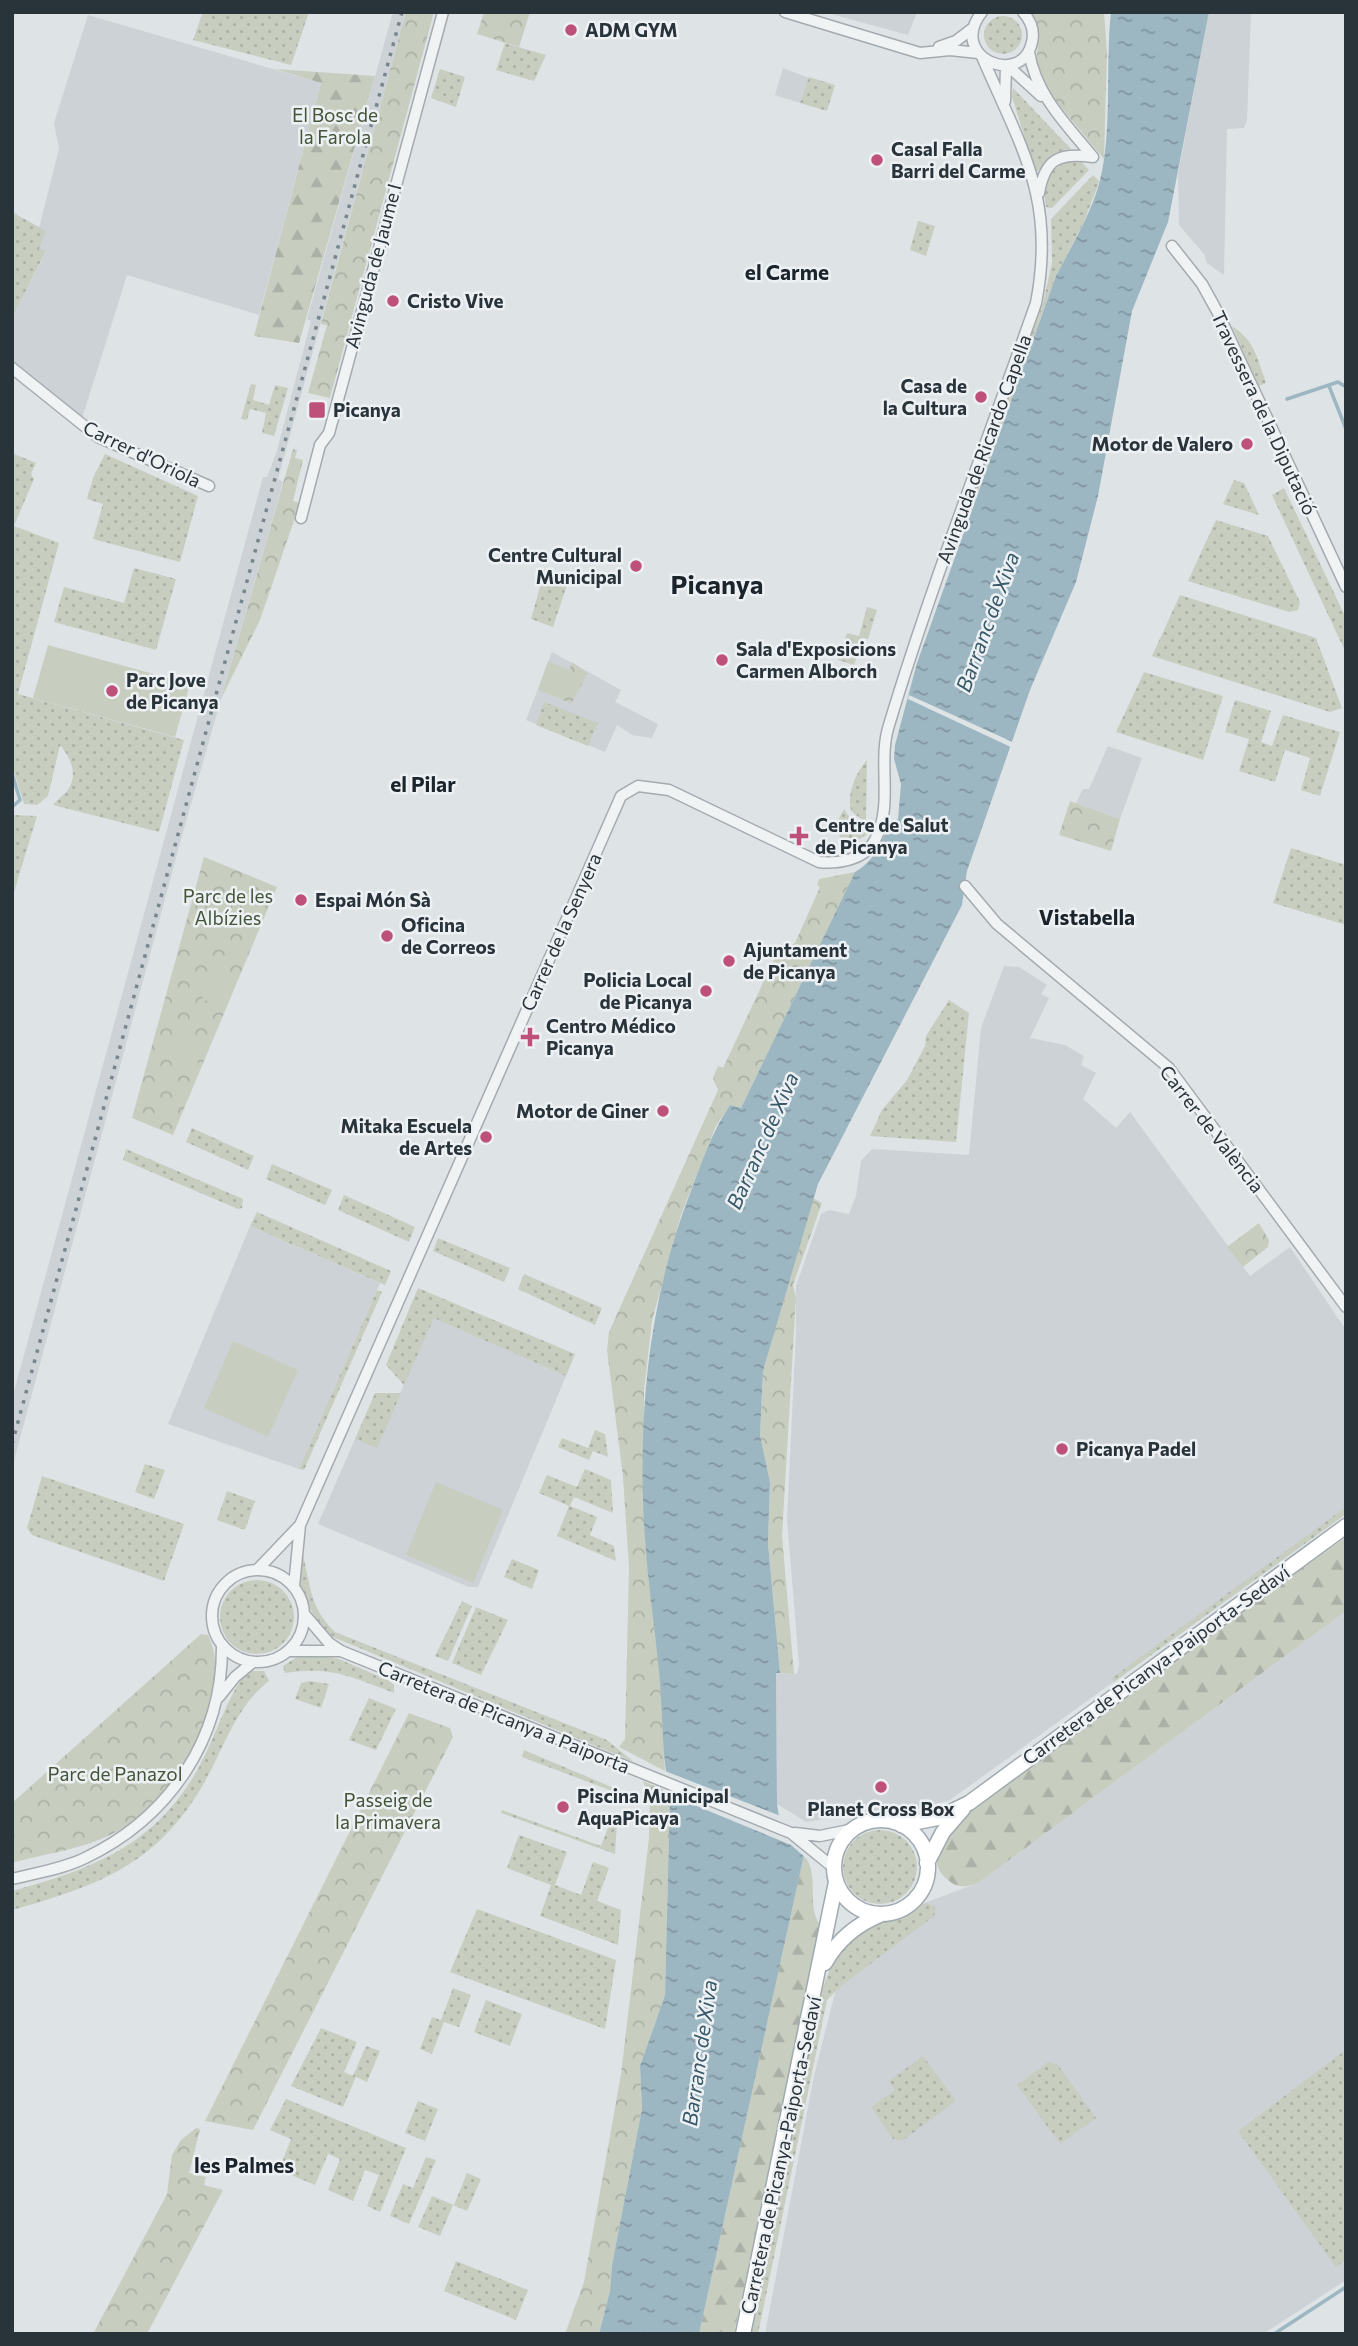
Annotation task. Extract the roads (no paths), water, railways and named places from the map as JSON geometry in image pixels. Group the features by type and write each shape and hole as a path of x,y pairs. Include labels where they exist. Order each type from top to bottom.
{"main road":[{"name":"Carretera de Picanya-Paiporta-Sedaví","path":"901,1825 938,1818 969,1803 1345,1526"},
{"name":"Carretera de Picanya-Paiporta-Sedaví","path":"928,1863 943,1832 969,1803"},
{"path":"880,1821 901,1825 917,1838 928,1863 925,1882 916,1898 904,1908 883,1914 858,1909 848,1901 835,1875 837,1850 854,1829 880,1821"},
{"name":"Carretera de Picanya-Paiporta-Sedaví","path":"743,2334 818,1977 835,1875"},
{"name":"Carretera de Picanya-Paiporta-Sedaví","path":"818,1977 834,1947 861,1923 883,1914"}],"street":[{"name":"Avinguda de Jaume I","path":"301,518 320,445 329,433 443,12"},
{"path":"785,12 920,53 950,50 981,56 1006,66 1049,103"},
{"path":"1023,12 1034,34 1029,52 1034,78 1049,103 1093,156 1067,155 1051,162 1042,173 1038,194"},
{"path":"920,53 956,41 976,18"},
{"name":"Avinguda de Ricardo Capella","path":"885,793 884,739 901,684 1037,303 1044,248 1038,194 1005,104 974,46 976,18"},
{"path":"1006,66 1029,52"},
{"path":"1005,104 1006,66"},
{"name":"Travessera de la Diputació","path":"1172,246 1202,284 1218,313 1346,587"},
{"name":"Carrer d'Oriola","path":"12,368 98,437 209,486"},
{"name":"Carrer de la Senyera","path":"294,1586 294,1556 300,1525 621,796 630,788 654,786 821,862 839,863 874,844 882,822 885,793"},
{"name":"Carrer de València","path":"965,886 997,924 1168,1068 1346,1307"},
{"name":"Carrer de la Senyera","path":"258,1569 300,1525"},
{"path":"12,1879 82,1860 148,1817 191,1764 208,1730 219,1697 222,1645 212,1615 221,1589 237,1575 258,1569 271,1571 294,1586 302,1600 304,1615 297,1641 288,1651 274,1660 253,1662 238,1657 222,1645"},
{"name":"Carretera de Picanya a Paiporta","path":"304,1615 329,1643 341,1651 791,1833"},
{"name":"Carretera de Picanya a Paiporta","path":"288,1651 341,1651"},
{"path":"219,1697 235,1677 253,1662"},
{"path":"791,1833 818,1836 854,1829"},
{"path":"791,1833 813,1850 835,1875"}],"water":[{"name":"Barranc de Xiva","path":"1111,12 1209,12 1168,222 1132,311 1098,496 1076,582 1030,690 967,871 962,905 818,1184 763,1371 760,1435 770,1482 768,1543 780,1673 776,1673 777,1804 780,1823 804,1855 699,2334 599,2334 610,2291 612,2265 642,2109 640,2066 665,1995 670,1793 646,1556 643,1496 644,1407 648,1363 664,1276 691,1191 718,1126 730,1105 741,1108 855,872 871,858 892,823 898,819 901,784 894,759 895,745 917,663 1056,276 1085,220 1099,184 1106,144"}],"waterway":[{"path":"1287,399 1338,382 1346,387"},
{"path":"1329,386 1346,429"},
{"path":"12,773 20,800 12,807"},
{"path":"1274,2334 1346,2287"}],"railway":[{"path":"12,1444 402,12"}],"place":[{"name":"ADM GYM","path":"571,30"},
{"name":"Casal Falla Barri del Carme","path":"877,160"},
{"name":"Cristo Vive","path":"393,301"},
{"name":"Casa de la Cultura","path":"981,397"},
{"name":"Picanya","path":"317,410"},
{"name":"Motor de Valero","path":"1247,444"},
{"name":"Centre Cultural Municipal","path":"636,566"},
{"name":"Sala d'Exposicions Carmen Alborch","path":"722,660"},
{"name":"Parc Jove de Picanya","path":"112,691"},
{"name":"Centre de Salut de Picanya","path":"799,836"},
{"name":"Espai Món Sà","path":"301,900"},
{"name":"Oficina de Correos","path":"387,936"},
{"name":"Ajuntament de Picanya","path":"729,961"},
{"name":"Policia Local de Picanya","path":"706,991"},
{"name":"Centro Médico Picanya","path":"530,1037"},
{"name":"Motor de Giner","path":"663,1111"},
{"name":"Mitaka Escuela de Artes","path":"486,1137"},
{"name":"Picanya Padel","path":"1062,1449"},
{"name":"Planet Cross Box","path":"881,1787"},
{"name":"Piscina Municipal AquaPicaya","path":"563,1807"}],"district":[{"name":"el Carme","path":"787,273"},
{"name":"Picanya","path":"717,585"},
{"name":"el Pilar","path":"423,785"},
{"name":"Vistabella","path":"1087,918"},
{"name":"les Palmes","path":"244,2166"}],"park label":[{"name":"El Bosc de la Farola","path":"335,126"},
{"name":"Parc de les Albízies","path":"228,907"},
{"name":"Parc de Panazol","path":"115,1774"},
{"name":"Passeig de la Primavera","path":"388,1811"}]}
